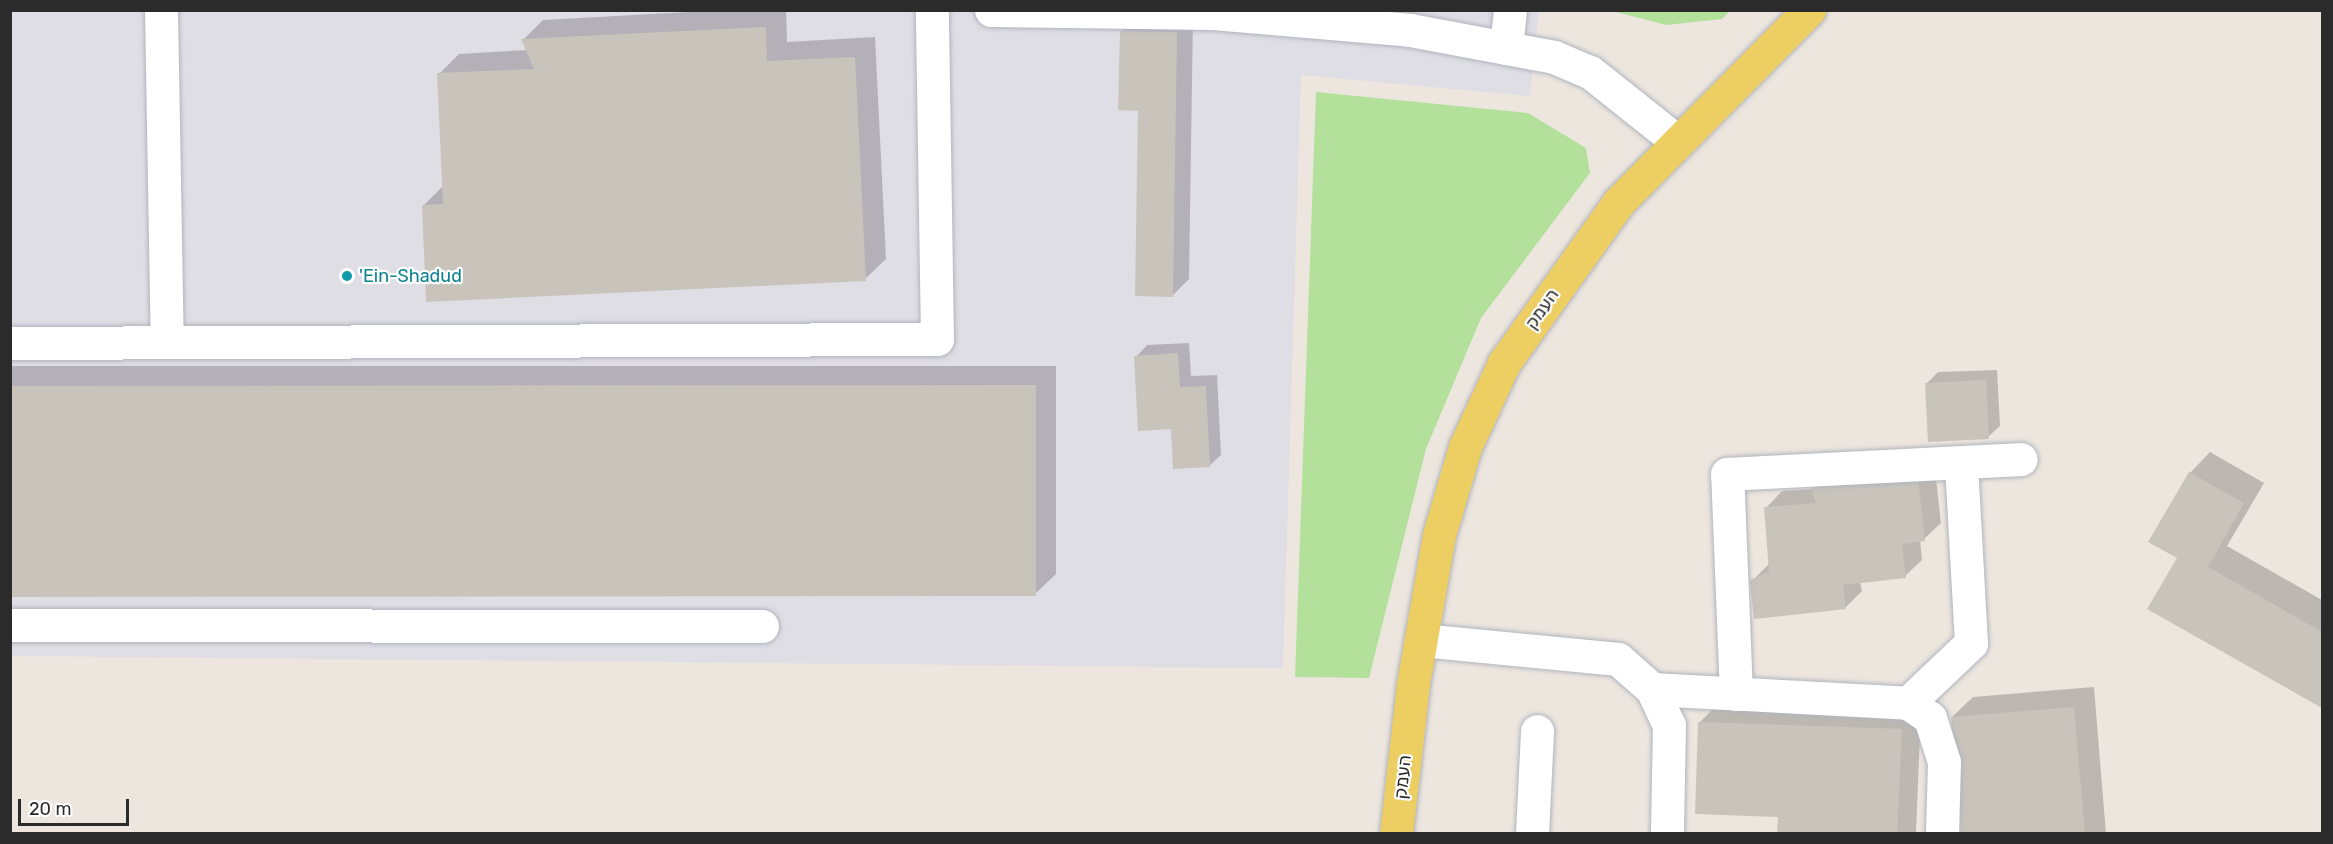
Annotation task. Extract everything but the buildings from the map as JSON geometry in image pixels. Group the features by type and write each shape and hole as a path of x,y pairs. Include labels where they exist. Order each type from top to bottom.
{"main road":[{"name":"העמק","path":"1396,834 1413,684 1438,535 1465,447 1504,363 1618,203 1809,10"},
{"name":"העמק","path":"1413,684 1416,834"}],"street":[{"path":"161,10 167,342"},
{"path":"10,343 937,339 932,10"},
{"path":"991,10 1213,13 1410,30 1554,57 1590,72 1678,142"},
{"path":"1506,48 1510,10"},
{"path":"1736,694 1727,474 2021,459"},
{"path":"1908,703 1971,643 1962,462"},
{"path":"10,625 762,626"},
{"path":"1421,640 1618,659 1652,689 1669,725 1667,834"},
{"path":"1652,689 1908,703 1930,717 1944,762 1942,834"},
{"path":"1532,834 1537,731"}],"shaded area":[{"path":"11,11 1539,11 1530,96 1301,75 1283,668 11,656"}],"green space":[{"path":"1612,11 1730,11 1722,19 1666,25"},
{"path":"1316,92 1528,113 1586,148 1590,173 1481,318 1426,449 1369,678 1295,677"}],"place":[{"name":"'Ein-Shadud","path":"347,276"}]}
